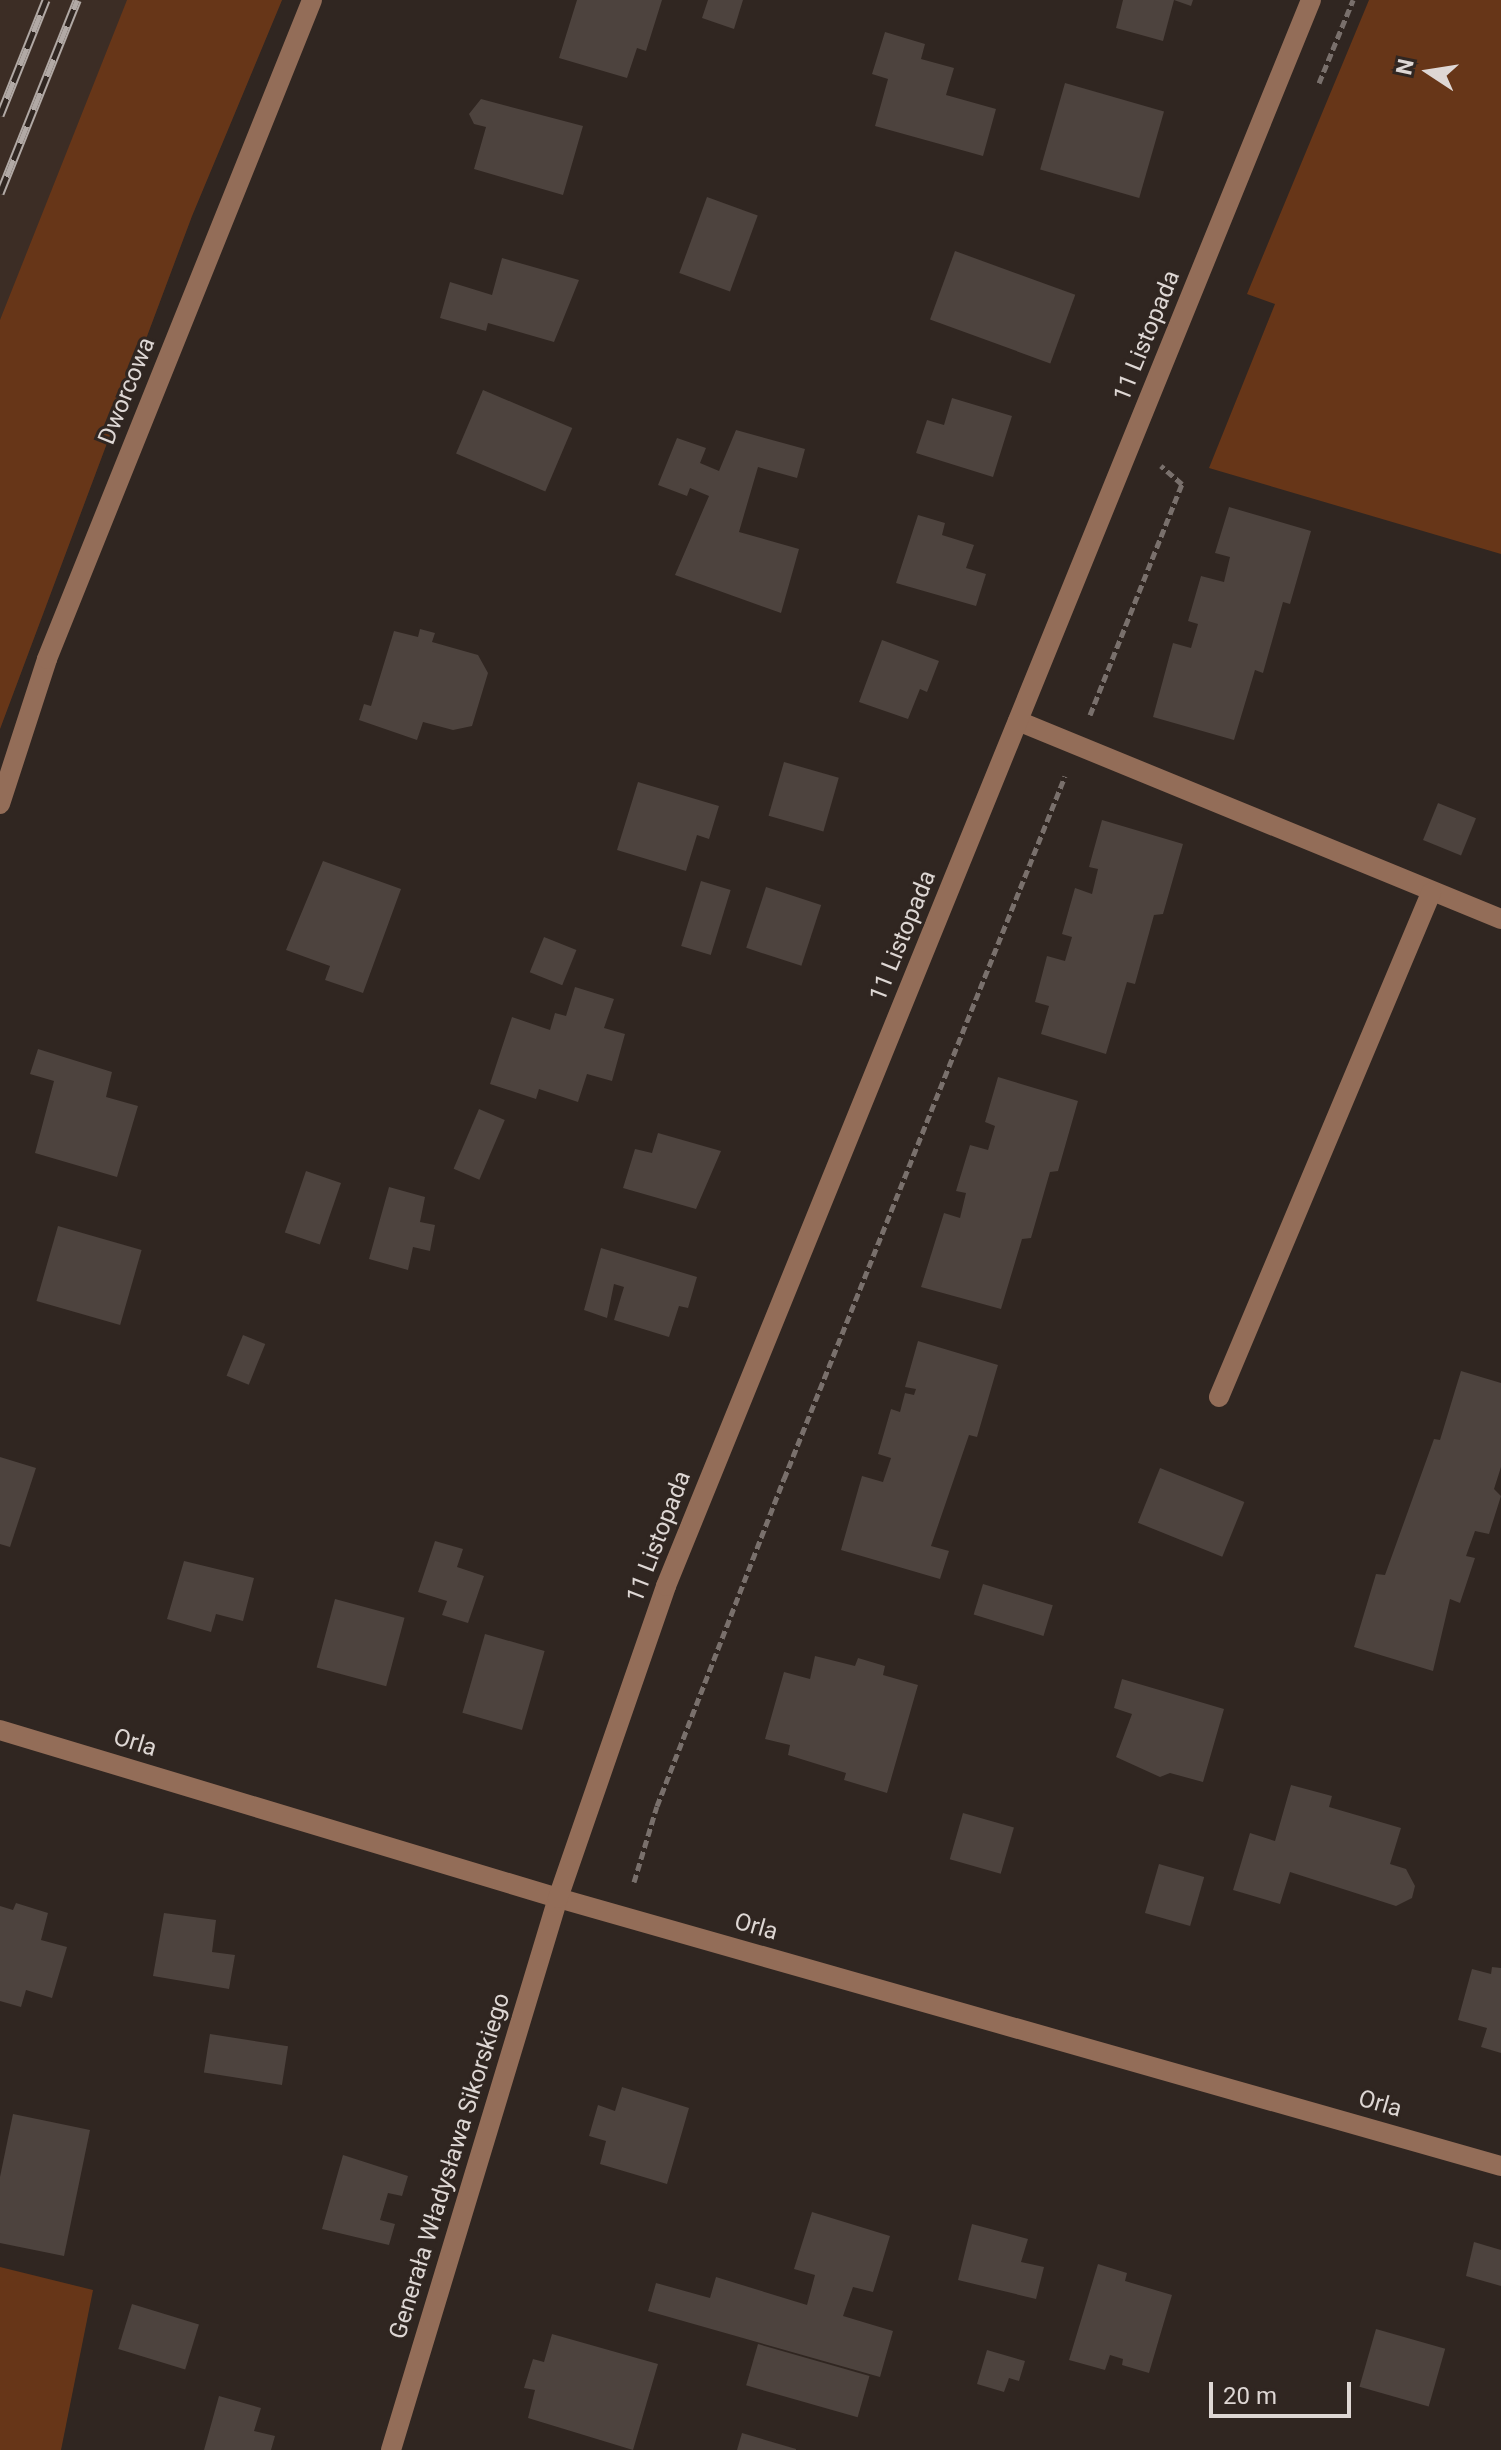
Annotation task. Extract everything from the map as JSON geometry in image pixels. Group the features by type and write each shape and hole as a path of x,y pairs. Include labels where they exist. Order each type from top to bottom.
{"street":[{"name":"Dworcowa","path":"0,804 47,659 312,0"},
{"name":"11 Listopada","path":"558,1898 666,1586 1311,0"},
{"path":"1018,721 1431,893 1501,919"},
{"path":"1219,1397 1431,893"},
{"name":"Orla","path":"0,1730 558,1898 1501,2166"},
{"name":"Generała Władysława Sikorskiego","path":"391,2450 558,1898"}],"path":[{"path":"1317,88 1353,0"},
{"path":"634,1882 657,1806 749,1568 1182,484 1160,468 1166,453"}],"shaded area":[{"path":"0,0 282,0 192,216 0,729"},
{"path":"127,0 282,0 192,216 0,729 0,320"},
{"path":"1369,0 1501,0 1501,554 1209,468 1275,304 1247,294"},
{"path":"0,2267 93,2290 61,2450 0,2450"}],"building":[{"path":"577,0 662,0 646,51 637,48 627,78 559,58"},
{"path":"708,0 743,0 734,29 702,18"},
{"path":"1123,0 1174,0 1163,41 1116,28"},
{"path":"1174,0 1193,0 1191,6"},
{"path":"885,32 925,44 921,59 954,68 946,95 996,109 983,156 875,126 888,79 872,74"},
{"path":"1065,83 1164,111 1139,198 1040,170"},
{"path":"481,99 583,126 563,195 474,169 486,127 474,124 469,114"},
{"path":"707,197 758,215 730,292 679,273"},
{"path":"955,251 1075,295 1050,363 930,320"},
{"path":"502,258 579,280 554,342 488,323 486,331 440,318 450,282 492,295"},
{"path":"483,390 572,428 545,491 456,454"},
{"path":"952,398 1012,416 993,477 916,453 927,420 944,425"},
{"path":"736,430 805,449 797,478 758,467 739,532 799,549 781,613 675,575 709,496 690,488 687,496 658,485 677,438 706,448 700,463 719,471"},
{"path":"1229,507 1311,531 1290,604 1283,602 1263,673 1255,670 1234,740 1153,717 1173,643 1191,648 1198,624 1188,621 1201,576 1224,582 1230,557 1215,553"},
{"path":"918,515 945,523 942,535 974,545 966,568 986,574 976,606 896,583"},
{"path":"420,629 435,633 432,642 478,655 488,673 472,726 453,730 423,722 417,740 359,720 364,704 371,706 394,631 418,637"},
{"path":"882,640 939,661 927,692 920,689 908,719 859,702"},
{"path":"784,762 839,778 823,832 769,816"},
{"path":"638,782 719,806 709,839 697,835 686,871 617,850"},
{"path":"1438,803 1476,818 1461,855 1423,840"},
{"path":"1102,820 1183,844 1163,914 1154,915 1135,984 1127,982 1106,1054 1041,1034 1049,1006 1035,1002 1047,956 1065,961 1072,937 1062,934 1075,888 1092,894 1098,869 1089,867"},
{"path":"323,861 401,889 363,993 325,980 330,966 286,950"},
{"path":"701,881 731,890 711,955 681,946"},
{"path":"766,887 821,905 801,966 746,948"},
{"path":"544,937 576,950 562,985 530,972"},
{"path":"575,987 614,999 604,1028 625,1034 612,1081 587,1074 578,1102 539,1089 536,1099 490,1084 512,1017 550,1030 555,1013 566,1016"},
{"path":"38,1049 112,1072 106,1097 138,1106 117,1177 35,1153 54,1081 30,1074"},
{"path":"998,1077 1078,1101 1058,1171 1050,1172 1031,1238 1022,1239 1001,1309 921,1287 944,1213 960,1218 966,1193 956,1191 970,1145 988,1150 995,1126 985,1122"},
{"path":"479,1109 505,1120 479,1180 454,1169"},
{"path":"658,1133 721,1151 696,1209 623,1188 635,1149 652,1153"},
{"path":"306,1171 341,1183 320,1245 285,1232"},
{"path":"389,1187 425,1197 420,1222 435,1225 430,1251 413,1247 408,1270 369,1259"},
{"path":"58,1226 142,1250 120,1325 37,1301"},
{"path":"601,1248 697,1277 688,1308 679,1306 669,1337 614,1320 624,1287 614,1284 607,1318 584,1310"},
{"path":"243,1335 265,1344 249,1385 227,1376"},
{"path":"918,1341 998,1365 977,1437 969,1435 931,1546 949,1551 940,1579 841,1550 862,1476 883,1482 891,1458 878,1454 891,1409 900,1412 905,1393 914,1395 916,1389 905,1387"},
{"path":"1461,1371 1501,1383 1501,1467 1494,1489 1501,1496 1489,1534 1475,1531 1466,1556 1475,1558 1460,1603 1450,1599 1433,1671 1354,1647 1376,1574 1385,1575 1434,1439 1440,1440"},
{"path":"0,1457 36,1468 10,1547 0,1544"},
{"path":"1160,1468 1244,1502 1222,1557 1138,1523"},
{"path":"435,1541 463,1549 457,1567 484,1576 468,1623 442,1615 447,1601 418,1592"},
{"path":"184,1561 254,1578 243,1621 216,1614 211,1632 167,1619"},
{"path":"983,1584 1053,1605 1043,1636 974,1615"},
{"path":"335,1599 405,1618 386,1686 317,1668"},
{"path":"485,1634 545,1651 522,1730 462,1713"},
{"path":"815,1656 855,1666 858,1658 885,1666 883,1675 918,1685 887,1793 844,1780 846,1773 788,1755 790,1745 765,1739 784,1672 810,1679"},
{"path":"1122,1679 1224,1709 1203,1782 1170,1773 1160,1777 1116,1757 1132,1714 1114,1708"},
{"path":"1291,1785 1332,1796 1329,1807 1401,1828 1390,1864 1406,1869 1415,1886 1412,1898 1396,1906 1290,1872 1280,1904 1233,1890 1250,1833 1275,1841"},
{"path":"963,1813 1014,1828 1001,1874 950,1859"},
{"path":"1159,1864 1204,1877 1190,1926 1145,1913"},
{"path":"16,1903 48,1913 41,1940 67,1947 52,1998 26,1990 21,2007 0,2001 0,1906 13,1910"},
{"path":"164,1913 216,1920 212,1952 235,1955 229,1989 153,1976"},
{"path":"1492,1967 1501,1968 1501,2053 1481,2047 1487,2028 1458,2020 1472,1969 1491,1974"},
{"path":"210,2034 288,2046 282,2085 204,2073"},
{"path":"622,2087 689,2108 667,2184 600,2164 606,2141 589,2136 598,2105 615,2111"},
{"path":"13,2114 90,2130 64,2256 0,2243 0,2177"},
{"path":"343,2155 408,2176 402,2196 388,2193 380,2220 395,2224 389,2245 322,2229"},
{"path":"812,2212 890,2236 873,2292 853,2287 843,2316 893,2331 880,2377 648,2311 656,2283 710,2298 716,2277 807,2305 815,2275 794,2269"},
{"path":"972,2224 1028,2239 1021,2262 1044,2267 1036,2299 958,2280"},
{"path":"1474,2242 1501,2250 1501,2286 1466,2276"},
{"path":"1098,2264 1127,2273 1125,2281 1172,2295 1149,2373 1122,2365 1123,2359 1110,2355 1105,2370 1069,2360"},
{"path":"132,2304 199,2324 185,2369 118,2349"},
{"path":"1376,2329 1445,2349 1429,2407 1359,2387"},
{"path":"552,2334 658,2364 633,2450 528,2418 535,2390 524,2388 533,2359 544,2362"},
{"path":"758,2344 870,2376 858,2417 746,2385"},
{"path":"987,2350 1025,2361 1019,2381 1009,2378 1004,2392 977,2384"},
{"path":"219,2396 261,2408 254,2431 275,2436 271,2450 204,2450"},
{"path":"742,2433 796,2449 796,2450 737,2450"}],"railway":[{"path":"0,115 46,0"},
{"path":"0,193 77,0"}]}
